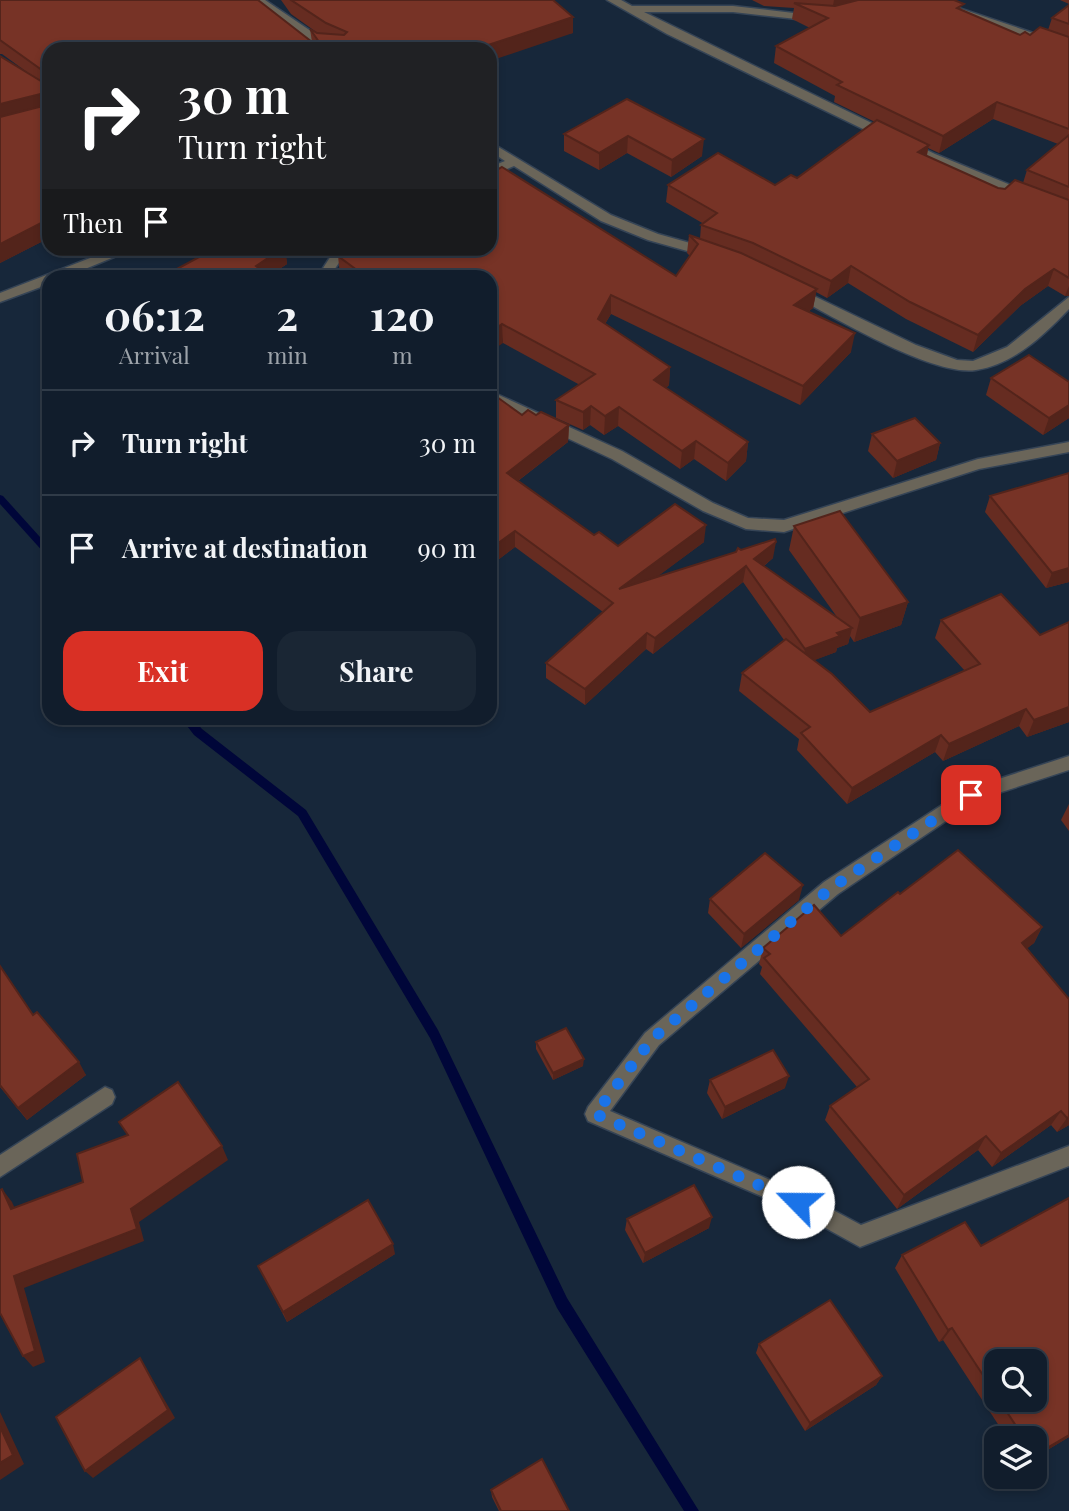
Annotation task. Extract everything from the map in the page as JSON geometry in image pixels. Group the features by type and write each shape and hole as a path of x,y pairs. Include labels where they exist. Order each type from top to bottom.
{"street":[{"path":"258,0 311,42"},
{"path":"613,0 931,157 1069,214"},
{"path":"910,0 923,0 1069,49"},
{"path":"629,9 733,9 832,17"},
{"path":"497,150 606,218 653,237 725,259"},
{"path":"497,169 516,161"},
{"path":"73,270 109,256"},
{"path":"0,299 42,282"},
{"path":"779,283 937,360 972,367 1002,357 1064,316 1069,301"},
{"path":"497,399 617,455 708,507 746,523 784,526 978,464 1069,447"},
{"path":"1069,763 971,795 831,888 652,1039 595,1114 798,1202 860,1236 1069,1156"},
{"path":"0,1167 105,1097"}],"building":[{"path":"0,0 258,0 312,42 42,42 42,70 0,40"},
{"path":"291,0 553,0 573,17 497,42 319,42 310,29 317,33 344,35 347,32 326,23"},
{"path":"858,0 954,0 964,4 957,8 1020,35 1025,32 1030,35 1040,27 1069,37 1069,129 997,102 943,136 837,85 842,82 776,46 828,18 794,3 835,6"},
{"path":"1069,5 1069,24 1052,18"},
{"path":"0,56 42,82 42,94 0,104"},
{"path":"627,99 704,139 672,160 628,136 599,153 564,134"},
{"path":"42,106 42,223 0,244 0,117"},
{"path":"877,120 929,145 918,152 998,188 1005,189 1015,180 1069,200 1069,278 1054,269 1025,289 978,335 910,302 851,266 831,281 753,243 701,225 717,213 668,185 718,153 775,185 791,175 797,178"},
{"path":"1069,135 1069,187 1027,170"},
{"path":"502,167 676,276 698,244 689,235 741,253 817,289 794,305 855,333 803,386 611,295 598,319 670,367 654,380 748,442 728,463 696,441 682,451 619,407 605,416 591,406 583,412 556,400 595,374 502,324 497,328 497,270 357,270 338,256 497,256 497,170"},
{"path":"201,256 271,256 256,266 261,270 175,270"},
{"path":"1029,355 1069,382 1069,405 1049,418 991,378"},
{"path":"497,397 522,415 528,410 536,415 541,412 569,425 507,473 594,535 599,532 618,546 675,504 706,525 619,589 736,552 738,548 741,550 775,539 776,542 754,559 852,628 837,633 840,636 805,649 746,566 655,638 647,633 585,689 546,663 613,603 515,531 497,544"},
{"path":"915,418 940,443 897,461 872,434"},
{"path":"1069,473 1069,568 1052,573 990,496"},
{"path":"840,511 908,602 860,618 794,526"},
{"path":"1001,594 1040,635 1069,622 1069,707 1034,720 1026,709 949,744 941,735 852,788 801,733 810,727 742,673 786,639 832,674 870,712 980,664 941,620"},
{"path":"958,850 1042,927 1022,943 1069,999 1069,1117 1061,1111 1001,1153 986,1136 904,1195 830,1106 869,1079 764,958 770,954 763,948 814,905 841,936"},
{"path":"765,853 803,885 744,934 710,899"},
{"path":"0,966 33,1015 37,1012 79,1062 18,1108 0,1085"},
{"path":"566,1028 584,1059 553,1073 536,1042"},
{"path":"773,1050 789,1076 725,1107 710,1080"},
{"path":"178,1082 222,1146 131,1209 137,1229 14,1276 35,1351 23,1356 0,1313 0,1190 2,1189 11,1209 83,1182 77,1154 128,1135 119,1122"},
{"path":"694,1185 712,1217 645,1253 627,1219"},
{"path":"1069,1198 1069,1435 1047,1448 1047,1426 1016,1426 1007,1412 1047,1412 1047,1349 984,1349 984,1377 952,1328 948,1330 902,1255 965,1222 981,1246"},
{"path":"368,1200 393,1244 283,1312 258,1266"},
{"path":"830,1300 882,1376 810,1423 759,1344"},
{"path":"140,1358 168,1410 85,1471 56,1417"},
{"path":"0,1427 13,1455 0,1463"},
{"path":"542,1459 569,1511 501,1511 491,1490"}],"waterway":[{"path":"0,498 42,545"},
{"path":"192,725 302,813 434,1034 562,1303 692,1511"}],"route":[{"path":"798,1202 595,1114 652,1039 831,888 971,795"}]}
